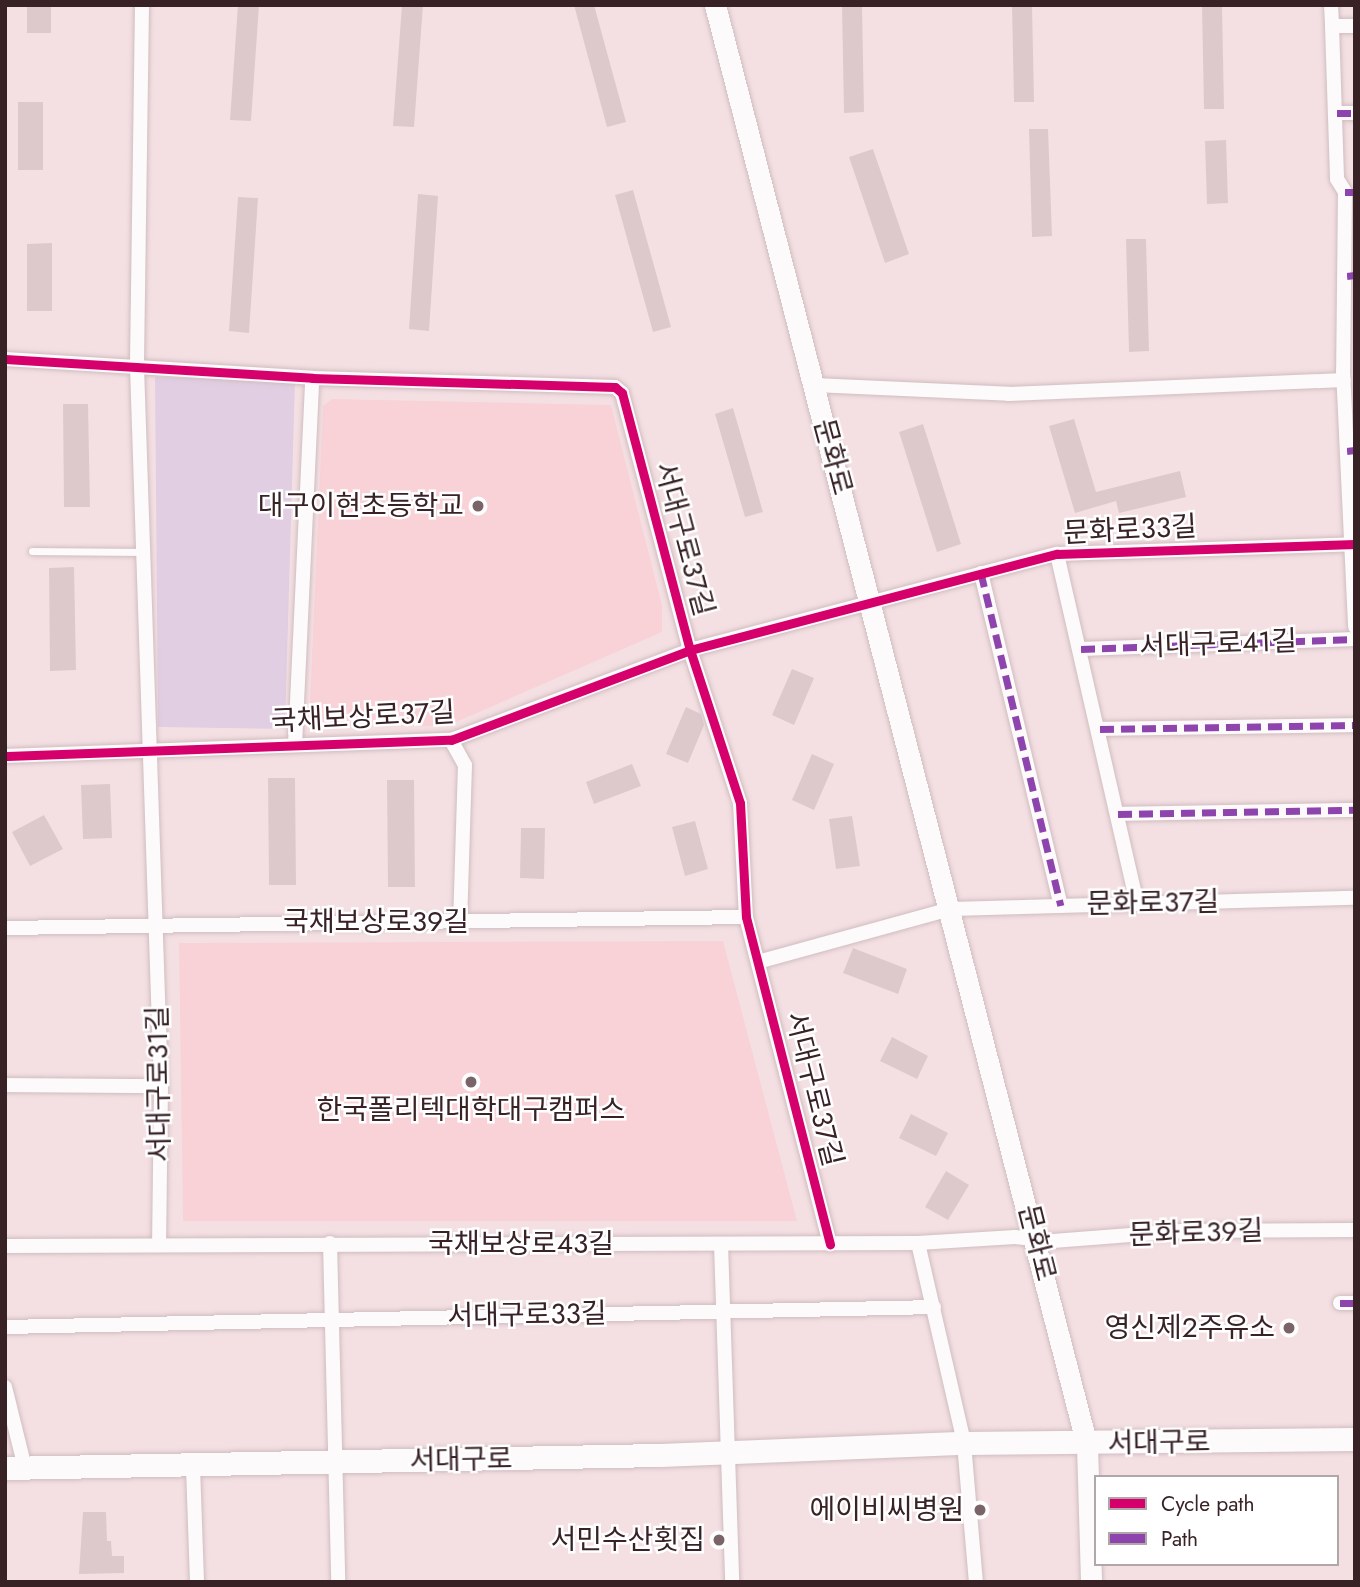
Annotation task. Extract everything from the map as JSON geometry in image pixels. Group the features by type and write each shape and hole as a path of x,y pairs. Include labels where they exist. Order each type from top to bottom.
{"main road":[{"name":"문화로","path":"715,5 1037,1240 1087,1445 1091,1582"},
{"name":"서대구로","path":"15,1468 193,1467 660,1455 728,1449 964,1443 1087,1445 1355,1439"}],"street":[{"name":"서대구로31길","path":"142,5 137,367 162,1086 159,1245"},
{"path":"1331,5 1337,179 1350,192 1351,276 1347,373 1355,627"},
{"path":"1332,26 1355,26"},
{"path":"1336,113 1355,113"},
{"path":"5,359 312,378 295,745"},
{"path":"814,385 1009,394 1347,373"},
{"name":"서대구로37길","path":"312,378 615,387 622,393 690,650 740,803 746,917 830,1244"},
{"name":"문화로33길","path":"871,601 1057,554 1353,544"},
{"name":"문화로33길","path":"1057,554 1100,729 1137,904"},
{"path":"981,573 1061,906"},
{"name":"국채보상로37길","path":"5,756 451,740 690,650 871,601"},
{"name":"서대구로41길","path":"1081,649 1355,639"},
{"path":"1100,729 1355,725"},
{"name":"국채보상로37길","path":"451,740 465,765 460,922"},
{"path":"1118,814 1355,810"},
{"name":"문화로37길","path":"950,909 1355,898"},
{"path":"758,962 950,909"},
{"name":"국채보상로39길","path":"5,928 746,917"},
{"path":"5,1085 162,1086"},
{"name":"문화로39길","path":"1037,1240 1182,1231 1355,1230"},
{"name":"국채보상로43길","path":"5,1247 330,1243 830,1244 1037,1240"},
{"path":"330,1243 338,1582"},
{"path":"918,1243 964,1443 976,1582"},
{"path":"721,1244 732,1582"},
{"path":"722,1311 934,1307"},
{"name":"서대구로33길","path":"5,1327 722,1311"},
{"path":"5,1387 15,1468"},
{"path":"193,1467 197,1582"}],"lane":[{"path":"32,551 142,552"}],"shaded area":[{"path":"155,377 295,381 285,729 158,727"},
{"name":"대구이현초등학교","path":"332,399 611,405 662,605 662,632 447,726 309,727 323,406"},
{"name":"한국폴리텍대학대구캠퍼스","path":"723,941 797,1221 183,1221 179,943"}],"building":[{"path":"27,5 51,5 51,33 27,33"},
{"path":"238,5 259,5 251,121 230,120"},
{"path":"402,5 423,5 414,127 393,126"},
{"path":"574,5 594,5 626,122 607,127"},
{"path":"842,5 862,5 864,112 844,113"},
{"path":"1012,5 1032,5 1034,102 1014,102"},
{"path":"1202,5 1222,5 1224,109 1204,109"},
{"path":"18,102 43,102 43,170 18,170"},
{"path":"1029,129 1048,129 1052,236 1032,237"},
{"path":"1226,140 1228,203 1207,204 1205,141"},
{"path":"873,149 909,254 885,263 849,157"},
{"path":"633,190 671,327 653,332 615,195"},
{"path":"418,194 438,196 429,331 409,329"},
{"path":"238,197 258,198 249,333 229,331"},
{"path":"1126,239 1146,239 1149,351 1129,352"},
{"path":"52,243 52,311 27,311 27,244"},
{"path":"63,404 88,404 90,507 64,507"},
{"path":"733,408 763,512 745,517 715,414"},
{"path":"1074,419 1096,492 1180,471 1186,497 1119,513 1116,501 1075,513 1049,426"},
{"path":"923,424 961,544 937,552 899,432"},
{"path":"74,567 76,670 50,671 49,568"},
{"path":"792,669 814,678 794,725 772,715"},
{"path":"686,707 701,714 704,725 688,763 666,754"},
{"path":"812,754 834,764 814,810 792,800"},
{"path":"632,764 641,786 594,804 586,782"},
{"path":"268,778 295,778 296,885 269,885"},
{"path":"387,780 414,780 415,887 388,887"},
{"path":"110,784 112,838 83,839 81,785"},
{"path":"44,815 63,849 30,866 12,832"},
{"path":"852,816 860,866 836,869 829,819"},
{"path":"695,821 708,869 685,876 672,827"},
{"path":"521,828 545,828 544,879 520,878"},
{"path":"853,948 907,969 898,994 843,973"},
{"path":"892,1037 928,1056 917,1079 880,1061"},
{"path":"911,1114 948,1133 936,1156 899,1138"},
{"path":"946,1171 969,1185 948,1220 925,1207"},
{"path":"83,1512 106,1512 107,1541 111,1541 112,1556 124,1556 124,1573 79,1574"}],"marked path":[{"path":"1337,113 1355,113"},
{"path":"1345,192 1355,192"},
{"path":"1347,276 1355,275"},
{"path":"1347,451 1355,450"},
{"path":"981,573 1061,906"},
{"path":"1081,649 1355,639"},
{"path":"1100,729 1355,725"},
{"path":"1118,814 1355,810"},
{"path":"1340,1303 1355,1303"}],"cycle path":[{"path":"5,359 312,378 615,387 622,393 690,650 740,803 746,917 830,1244"},
{"path":"5,756 451,740 690,650 1057,554 1355,544"}],"place":[{"name":"대구이현초등학교","path":"478,506"},
{"name":"한국폴리텍대학대구캠퍼스","path":"471,1082"},
{"name":"영신제2주유소","path":"1289,1328"},
{"name":"에이비씨병원","path":"980,1510"},
{"name":"서민수산횟집","path":"719,1540"}]}
